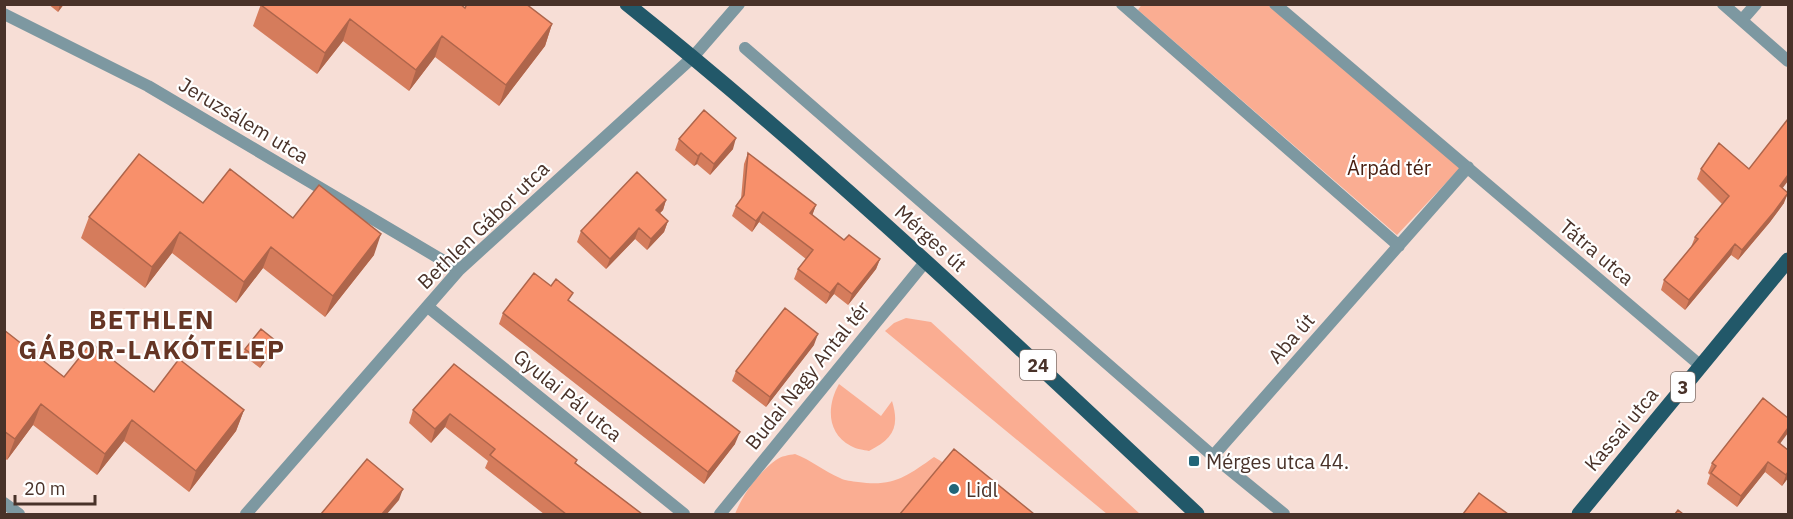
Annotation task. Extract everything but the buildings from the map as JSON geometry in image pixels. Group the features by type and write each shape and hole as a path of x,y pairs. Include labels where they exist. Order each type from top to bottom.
{"main road":[{"name":"Mérges út","path":"627,4 693,57 926,261 1197,514"},
{"name":"Kassai utca","path":"1579,514 1788,260"}],"street":[{"name":"Bethlen Gábor utca","path":"246,514 459,270 693,57 739,4"},
{"path":"1130,7 1398,246 1468,167 1275,4"},
{"path":"1723,4 1788,61"},
{"path":"1742,20 1756,4"},
{"name":"Jeruzsálem utca","path":"4,14 148,86 459,270"},
{"name":"Mérges út","path":"744,48 1213,456 1284,514"},
{"name":"Tátra utca","path":"1468,167 1701,366"},
{"name":"Aba út","path":"1213,456 1398,246"},
{"name":"Budai Nagy Antal tér","path":"720,514 926,261"},
{"name":"Gyulai Pál utca","path":"428,307 684,514"},
{"path":"4,503 19,514"}],"green space":[{"name":"Árpád tér","path":"1142,4 1268,5 1461,167 1397,235 1138,10"},
{"path":"906,318 931,322 1140,514 1107,514 885,331 894,323"},
{"path":"839,384 881,416 892,401 895,425 884,442 869,451 853,447 837,434 833,426 832,401"},
{"path":"795,454 842,479 870,483 899,479 934,457 944,463 902,514 735,514 742,499 769,465 785,456"}],"place":[{"name":"Mérges utca 44.","path":"1194,461"},
{"name":"Lidl","path":"954,489"}],"district":[{"name":"BETHLEN GÁBOR-LAKÓTELEP","path":"152,334"}]}
